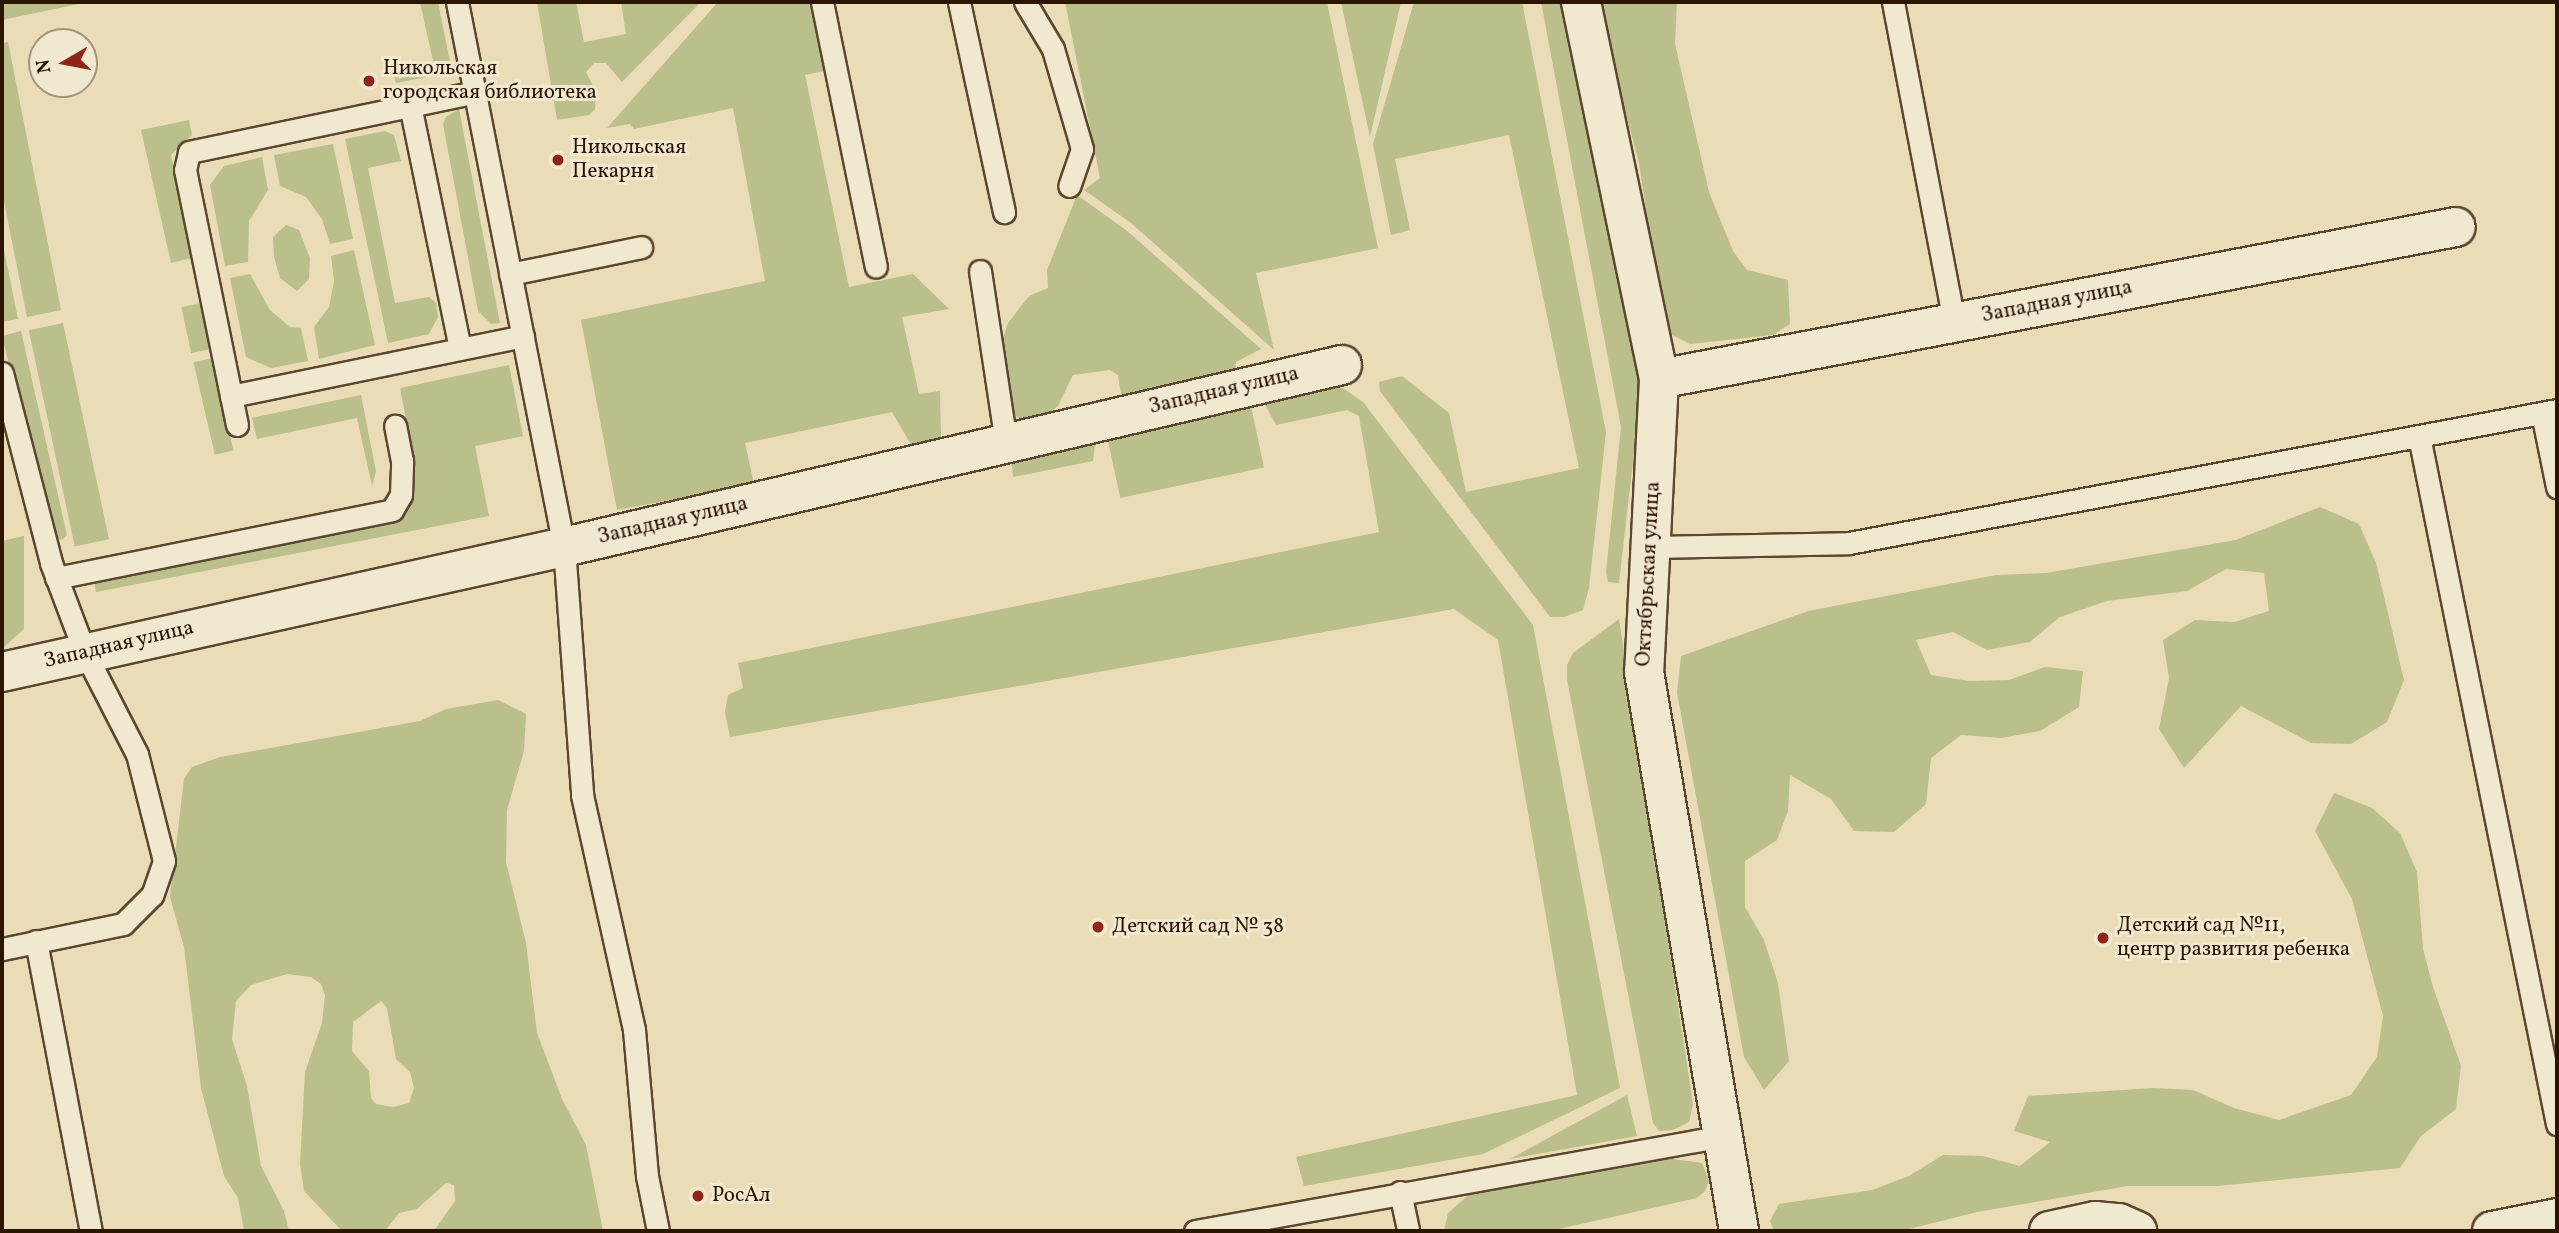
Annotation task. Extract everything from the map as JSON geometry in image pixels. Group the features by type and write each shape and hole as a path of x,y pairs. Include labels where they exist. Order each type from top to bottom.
{"street":[{"name":"Октябрьская улица","path":"1581,2 1659,379 1644,672 1739,1231"},
{"name":"Западная улица","path":"1659,379 2456,227"},
{"name":"Западная улица","path":"2,672 564,547 1342,365"},
{"path":"2492,1231 2557,1218"},
{"path":"2049,1231 2095,1221 2119,1223 2137,1231"}],"lane":[{"path":"457,2 564,547 582,795 634,1030 647,1177 658,1231"},
{"path":"959,2 1003,212"},
{"path":"1024,2 1053,49 1082,149 1069,186"},
{"path":"1894,2 1954,321"},
{"path":"828,3 876,267"},
{"path":"237,425 185,170 189,152 475,92"},
{"path":"410,105 460,349"},
{"path":"510,274 641,247"},
{"path":"980,271 1006,443"},
{"path":"231,396 523,336"},
{"path":"2,373 56,578 85,653 137,754 164,861 152,895 123,924 2,949"},
{"path":"1649,547 1849,543 2550,412 2557,487"},
{"path":"56,578 392,510 401,495 402,461 395,426"},
{"path":"2419,436 2557,1124"},
{"path":"36,941 91,1231"},
{"path":"1195,1231 1723,1136"},
{"path":"1400,1192 1408,1231"}],"green space":[{"path":"2,2 88,2 2,20"},
{"path":"420,2 438,2 452,72 396,83 394,75 434,66"},
{"path":"537,2 576,2 584,42 626,34 621,2 701,2 622,82 606,63 594,63 586,72 596,92 595,109 589,115 557,120"},
{"path":"718,2 813,2 825,71 805,75 849,287 913,274 949,309 902,317 919,394 940,391 941,437 930,447 913,448 892,412 745,443 754,484 617,510 581,320 765,281 733,108 634,129 630,124 607,128"},
{"path":"1065,2 1327,2 1378,248 1256,273 1274,350 1131,223 1084,190 1100,178"},
{"path":"1341,2 1401,2 1370,137"},
{"path":"1414,2 1522,2 1606,432 1589,588 1583,610 1564,617 1550,617 1380,391 1379,382 1402,376 1449,413 1466,492 1579,468 1509,135 1395,159 1410,230 1391,235 1373,144"},
{"path":"1541,2 1567,2 1642,383 1619,583 1608,582 1606,572 1621,427"},
{"path":"1602,2 1677,2 1675,44 1709,192 1733,251 1747,270 1788,280 1790,324 1773,335 1690,344 1670,334 1661,312 1639,163 1605,34"},
{"path":"8,42 61,310 27,317 2,192 2,43"},
{"path":"459,109 500,323 491,324 478,311 443,124 446,117"},
{"path":"189,120 192,135 171,155 192,258 171,263 141,130"},
{"path":"385,131 394,135 401,161 368,168 395,303 429,297 436,303 438,317 429,334 388,343 345,139"},
{"path":"333,144 353,239 330,244 322,219 306,197 280,186 274,155"},
{"path":"262,157 268,190 249,221 248,262 225,266 210,185 224,166"},
{"path":"1077,195 1126,230 1261,349 1236,362 1235,370 1122,401 1118,375 1110,370 1073,375 1058,406 1043,418 1021,419 1007,411 1000,347 1008,323 1029,296 1048,288 1047,270"},
{"path":"286,225 299,230 310,258 309,279 297,291 280,278 274,257 273,237"},
{"path":"2,240 18,319 2,322"},
{"path":"354,250 375,345 319,359 314,327 329,307 334,281 331,256"},
{"path":"250,274 270,310 290,327 301,328 308,361 271,368 246,357 230,278"},
{"path":"201,303 211,349 191,353 181,307"},
{"path":"63,323 109,539 75,546 29,330"},
{"path":"21,331 67,535 62,540 51,536 2,336"},
{"path":"212,358 233,451 215,455 193,362"},
{"path":"509,365 523,436 475,446 489,516 96,592 94,581 404,508 415,466 400,388"},
{"path":"1338,385 1363,402 1533,625 1620,1088 1483,1154 1304,1186 1296,1157 1577,1095 1498,640 1454,609 730,737 725,712 728,695 743,688 738,663 1379,532 1359,416 1347,410 1276,425 1260,395"},
{"path":"361,395 376,471 372,486 357,418 257,439 252,418"},
{"path":"1249,397 1264,467 1120,498 1105,428"},
{"path":"1097,430 1093,461 1013,477 1011,457"},
{"path":"2320,507 2359,524 2376,563 2404,680 2387,722 2351,744 2311,743 2241,706 2184,768 2159,729 2169,678 2163,640 2195,620 2234,622 2269,611 2264,573 2226,569 2187,591 2107,601 2060,617 2030,642 1987,650 1953,632 1916,640 1931,675 1969,681 2009,680 2045,667 2083,671 2079,707 2040,731 2001,738 1961,735 1931,758 1926,804 1894,832 1854,831 1831,799 1790,775 1788,811 1777,840 1745,861 1745,907 1764,940 1778,983 1789,1061 1764,1090 1744,1057 1677,693 1681,656 1808,611 1996,575 2046,573 2236,540"},
{"path":"24,536 24,629 2,649 2,541"},
{"path":"1619,619 1693,1104 1689,1122 1673,1130 1659,1131 1653,1123 1567,680 1567,665 1573,653"},
{"path":"498,700 526,714 524,751 507,810 506,862 526,943 537,1033 562,1099 586,1145 603,1231 434,1231 455,1201 454,1185 446,1183 417,1209 399,1213 385,1231 342,1231 304,1191 300,1164 305,1072 322,1023 325,995 321,984 311,977 287,974 251,985 236,1001 232,1039 247,1086 261,1166 284,1211 289,1231 244,1231 238,1198 224,1176 201,1088 184,947 170,897 184,779 192,767 220,757 420,721 446,709","holes":["381,1001 387,1008 396,1059 410,1072 414,1088 409,1103 393,1107 376,1104 371,1098 369,1071 352,1051 353,1022"]},
{"path":"2334,793 2372,808 2400,833 2417,872 2423,949 2433,987 2461,1066 2456,1109 2421,1136 2400,1168 2217,1186 2128,1186 1977,1212 1901,1231 1774,1231 1770,1221 1779,1204 1872,1190 1909,1176 1943,1155 1983,1156 2020,1166 2050,1142 2014,1131 2028,1096 2154,1088 2193,1090 2234,1108 2279,1120 2351,1095 2377,1057 2383,1016 2352,899 2315,831"},
{"path":"1627,1095 1637,1136 1510,1159"},
{"path":"1666,1158 1702,1163 1709,1180 1705,1191 1697,1198 1550,1231 1444,1231 1448,1213 1471,1193"}],"place":[{"name":"Никольская городская библиотека","path":"369,81"},
{"name":"Никольская Пекарня","path":"558,160"},
{"name":"Детский сад № 38","path":"1098,927"},
{"name":"Детский сад №11, центр развития ребенка","path":"2103,938"},
{"name":"РосАл","path":"698,1196"}]}
